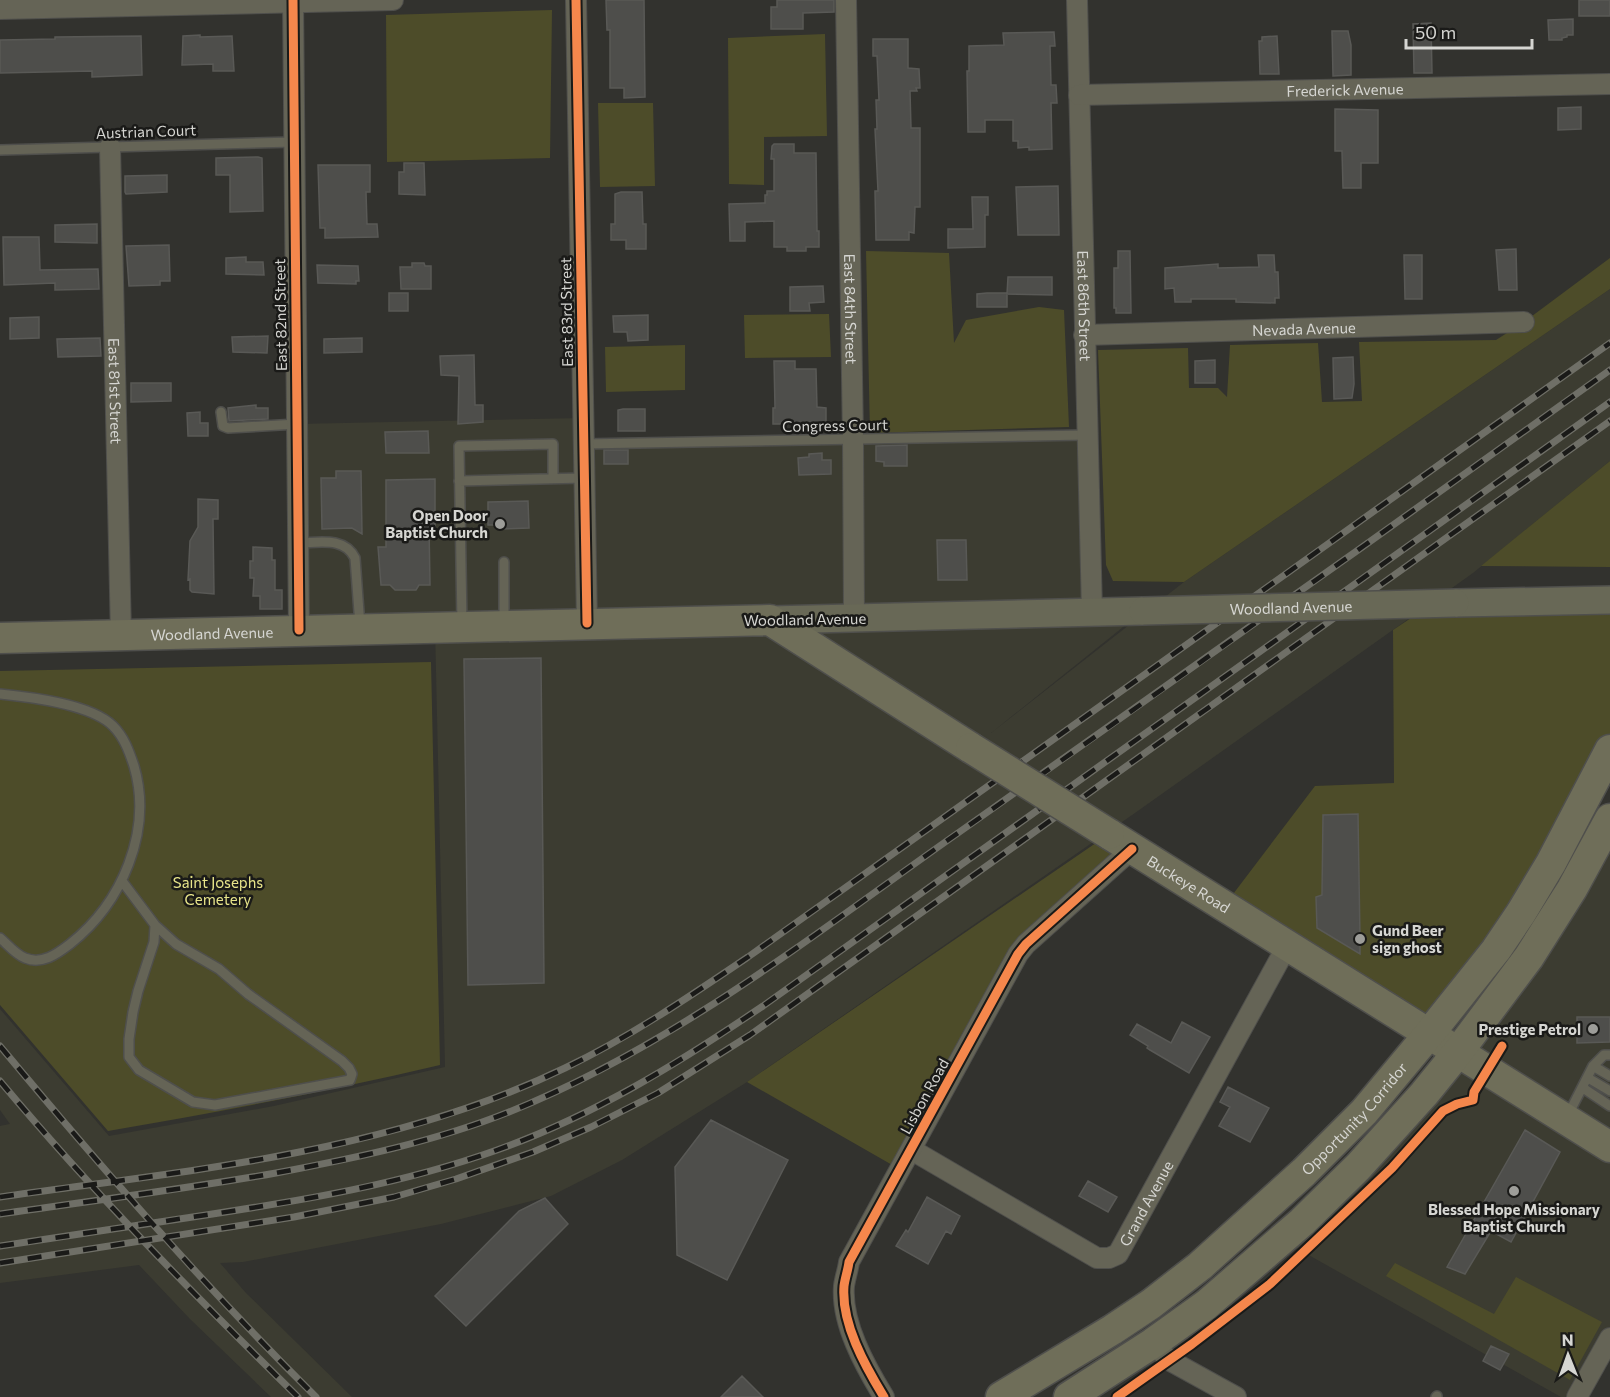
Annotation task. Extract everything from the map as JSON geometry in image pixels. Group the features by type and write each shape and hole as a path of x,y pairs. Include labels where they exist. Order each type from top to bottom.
{"main road":[{"name":"Woodland Avenue","path":"0,638 1610,600"},
{"name":"Buckeye Road","path":"770,620 1610,1148"},
{"name":"Opportunity Corridor","path":"1001,1397 1112,1330 1151,1304 1200,1266 1364,1112 1497,950 1551,863 1610,750"},
{"path":"1069,1397 1206,1305 1323,1202 1391,1131 1458,1052 1549,927 1610,819"}],"street":[{"path":"0,9 393,0"},
{"name":"East 83rd Street","path":"576,0 587,623"},
{"name":"East 84th Street","path":"846,0 854,439 854,618"},
{"name":"East 86th Street","path":"1077,0 1092,612"},
{"name":"East 82nd Street","path":"293,1 299,630"},
{"name":"Frederick Avenue","path":"1079,95 1610,84"},
{"name":"East 81st Street","path":"110,147 121,636"},
{"name":"Nevada Avenue","path":"1084,334 1524,322"},
{"name":"Lisbon Road","path":"884,1397 859,1352 846,1309 844,1286 849,1262 1018,954 1121,842"},
{"name":"Grand Avenue","path":"912,1150 1097,1258 1109,1258 1118,1254 1287,945"},
{"path":"1577,1397 1610,1338"},
{"path":"1153,1342 1169,1360 1236,1397"}],"lane":[{"name":"Austrian Court","path":"0,150 294,142"},
{"path":"221,412 224,426 228,428 297,424"},
{"name":"Congress Court","path":"584,444 1086,435"},
{"path":"462,626 459,446 553,444 553,478"},
{"path":"459,481 584,478"},
{"path":"298,543 335,542 351,550 355,558 360,629"},
{"path":"504,562 504,625"},
{"path":"0,694 44,700 84,711 112,725 128,749 134,766 139,783 140,805 139,825 133,851 122,881 91,925 48,959 24,958 0,938"},
{"path":"122,881 155,925 176,944 219,969 248,994 342,1061 352,1074 350,1080 215,1105 193,1102 139,1070 129,1057 130,1025 154,942 155,925"},
{"path":"1566,1120 1593,1066 1608,1057"},
{"path":"1593,1066 1610,1076"},
{"path":"1588,1078 1610,1091"},
{"path":"1583,1088 1610,1106"}],"shaded area":[{"path":"1610,289 1610,461 1473,573 1135,813 747,1082 622,1160 551,1196 441,1224 243,1262 220,1263 246,1293 352,1397 271,1397 190,1319 139,1265 0,1283 0,1126 10,1124 0,1110 0,1009 109,1136 274,1106 445,1067 435,627 299,630 297,424 583,418 583,444 1086,435 1092,612 1143,611 991,733 1184,582"},
{"path":"1610,819 1610,1338 1577,1397 1561,1397 1282,1240 1391,1131"}],"green space":[{"path":"552,10 550,158 387,162 386,15"},
{"path":"825,34 827,136 764,137 764,185 729,184 728,38"},
{"path":"598,103 653,103 655,186 600,187"},
{"path":"866,251 949,253 954,343 966,320 1039,307 1064,310 1069,427 870,433"},
{"path":"1610,258 1610,289 1184,582 1113,581 1106,565 1098,350 1188,348 1189,388 1218,388 1227,397 1230,345 1318,343 1322,402 1362,401 1359,342 1496,340"},
{"path":"829,314 831,357 745,358 744,315"},
{"path":"685,345 685,390 606,392 605,347"},
{"path":"1610,461 1610,567 1481,566"},
{"path":"1610,600 1610,750 1429,1034 1224,906 1315,786 1394,783 1393,630 1432,604"},
{"name":"Saint Josephs Cemetery","path":"431,662 440,1065 274,1101 108,1131 0,1005 0,671"},
{"path":"1109,834 1132,849 1026,944 901,1170 747,1082"},
{"path":"1395,1263 1494,1314 1516,1277 1602,1322 1570,1380 1386,1276"}],"building":[{"path":"606,0 644,0 645,97 624,98 624,88 610,88 610,30 607,30"},
{"path":"777,0 834,0 834,12 803,13 803,29 771,29 771,7 777,7"},
{"path":"1579,0 1610,0 1610,16 1579,16"},
{"path":"1573,19 1573,35 1567,35 1562,40 1549,40 1548,20"},
{"path":"1431,23 1432,73 1414,73 1413,24"},
{"path":"1332,31 1348,31 1351,45 1351,75 1333,76"},
{"path":"1054,32 1055,46 1050,46 1051,85 1056,85 1057,103 1051,103 1052,149 1018,148 1018,141 1013,141 1013,120 985,120 985,132 968,132 969,46 1004,45 1003,33"},
{"path":"200,35 200,37 232,36 234,71 213,71 213,64 182,65 183,36"},
{"path":"141,36 142,75 92,77 92,71 0,73 0,40"},
{"path":"1277,36 1279,74 1260,74 1259,41 1262,41 1262,37"},
{"path":"873,39 908,39 908,68 919,69 920,88 916,88 917,91 910,91 911,128 920,128 920,207 915,207 914,233 909,232 909,240 876,240 875,191 878,191 875,129 877,129 876,100 879,100 877,56 873,56"},
{"path":"1581,107 1581,129 1558,130 1558,108"},
{"path":"1335,109 1378,110 1378,163 1361,163 1361,188 1343,188 1342,151 1335,151"},
{"path":"774,144 794,144 794,153 816,153 819,247 806,247 806,251 787,251 787,247 774,247 774,221 745,222 745,241 730,241 729,204 765,203 767,191 774,191 774,159 771,159"},
{"path":"216,158 262,158 263,211 230,212 230,175 216,175"},
{"path":"404,163 424,163 425,195 399,194 399,172 404,172"},
{"path":"318,165 370,165 370,192 366,192 367,224 377,224 378,237 325,238 325,228 320,228"},
{"path":"167,175 167,192 126,194 125,192 125,176"},
{"path":"1058,186 1059,235 1018,235 1016,187"},
{"path":"642,192 646,249 626,249 626,240 611,240 611,224 615,224 615,194"},
{"path":"972,197 988,197 988,215 985,215 985,247 948,248 948,229 973,229"},
{"path":"97,224 97,243 55,242 55,225"},
{"path":"3,237 39,237 40,270 98,269 99,289 55,290 55,283 4,285"},
{"path":"169,245 170,281 160,281 160,285 129,286 126,246"},
{"path":"1516,249 1517,290 1499,290 1496,250"},
{"path":"1118,251 1130,251 1131,313 1116,313 1116,308 1114,308 1114,268 1118,268"},
{"path":"1258,255 1274,255 1275,272 1278,272 1279,298 1275,298 1275,303 1236,302 1236,299 1191,299 1191,302 1175,302 1174,288 1165,289 1165,268 1218,264 1218,268 1259,267"},
{"path":"1404,255 1422,255 1422,299 1405,299"},
{"path":"246,257 246,262 263,262 264,275 226,274 226,258"},
{"path":"412,263 424,263 425,266 431,266 431,289 401,289 400,267 412,267"},
{"path":"317,265 358,266 359,281 356,281 356,284 318,283"},
{"path":"1008,277 1052,277 1052,295 1007,294"},
{"path":"823,286 824,302 809,303 810,311 790,311 790,287"},
{"path":"389,293 408,293 408,311 389,311"},
{"path":"1007,293 1007,307 977,307 977,294"},
{"path":"648,315 648,340 628,341 627,332 614,332 613,316"},
{"path":"39,317 39,338 10,339 10,318"},
{"path":"268,336 267,353 233,352 232,337"},
{"path":"100,338 101,356 58,357 57,339"},
{"path":"362,338 362,352 324,353 324,339"},
{"path":"474,355 475,405 483,405 483,422 458,424 459,376 441,375 440,356"},
{"path":"1353,357 1352,398 1334,399 1333,358"},
{"path":"1215,360 1215,383 1195,383 1195,361"},
{"path":"774,361 795,361 795,369 816,369 817,407 826,408 826,424 773,424"},
{"path":"131,383 171,383 171,401 131,402"},
{"path":"256,405 256,408 268,408 268,419 229,421 228,408"},
{"path":"645,409 645,431 618,431 618,410"},
{"path":"200,412 200,423 208,423 208,436 188,436 187,413"},
{"path":"428,431 429,453 386,453 385,432"},
{"path":"907,445 907,466 884,466 884,462 876,461 876,446"},
{"path":"604,450 628,450 628,464 604,464"},
{"path":"822,453 822,460 831,460 831,474 799,475 798,458"},
{"path":"336,471 361,471 362,534 352,528 322,529 321,478 336,478"},
{"path":"435,479 435,526 429,526 430,585 419,585 416,590 395,590 390,585 381,585 378,547 386,547 386,480"},
{"path":"198,499 218,500 218,519 213,519 214,594 192,592 190,579 188,580 190,541 198,527"},
{"path":"528,501 529,528 499,529 499,525 488,525 488,502"},
{"path":"937,540 966,540 967,580 938,580"},
{"path":"253,547 272,548 272,560 275,560 275,590 282,590 282,609 260,609 260,596 253,596 254,578 250,578 250,561 253,561"},
{"path":"541,658 544,983 468,985 464,659"},
{"path":"1358,814 1360,954 1317,928 1316,897 1322,895 1323,815"},
{"name":"Prestige Petrol","path":"1577,1017 1610,1017 1610,1042 1577,1043"},
{"path":"1182,1022 1210,1037 1189,1073 1130,1035 1137,1024 1171,1043"},
{"path":"1228,1087 1269,1108 1250,1142 1219,1126 1230,1107 1220,1102"},
{"path":"711,1120 788,1160 727,1280 677,1255 675,1167"},
{"name":"Blessed Hope Missionary Baptist Church","path":"1525,1130 1560,1152 1511,1242 1491,1231 1465,1274 1447,1267"},
{"path":"1088,1181 1117,1197 1108,1212 1079,1196"},
{"path":"927,1197 960,1216 951,1234 946,1231 928,1264 896,1246 906,1230 908,1232"},
{"path":"545,1198 568,1224 466,1326 435,1296 519,1211"},
{"path":"1491,1346 1509,1354 1500,1370 1483,1361"},
{"path":"742,1376 763,1397 721,1397"}],"railway":[{"path":"0,1197 216,1167 359,1139 429,1120 498,1097 589,1056 659,1016 748,957 1610,343"},
{"path":"0,1214 242,1179 394,1148 481,1123 509,1112 629,1055 741,986 796,948 1610,370"},
{"path":"0,1246 280,1203 389,1182 497,1150 601,1105 700,1048 763,1006 1610,402"},
{"path":"0,1263 294,1217 394,1197 456,1179 533,1152 591,1127 658,1093 750,1035 1610,421"},
{"path":"0,1046 154,1225 316,1397"},
{"path":"0,1081 145,1243 298,1397"}],"cycle path":[{"path":"293,0 299,630"},
{"path":"576,0 587,623"},
{"path":"884,1397 862,1358 846,1315 844,1286 849,1262 1018,954 1026,944 1132,849"},
{"path":"1117,1397 1192,1344 1270,1284 1392,1168 1443,1111 1473,1100 1474,1092 1502,1046"}],"place":[{"name":"Open Door Baptist Church","path":"500,524"},
{"name":"Gund Beer sign ghost","path":"1360,939"},
{"name":"Prestige Petrol","path":"1593,1029"},
{"name":"Blessed Hope Missionary Baptist Church","path":"1514,1191"}]}
